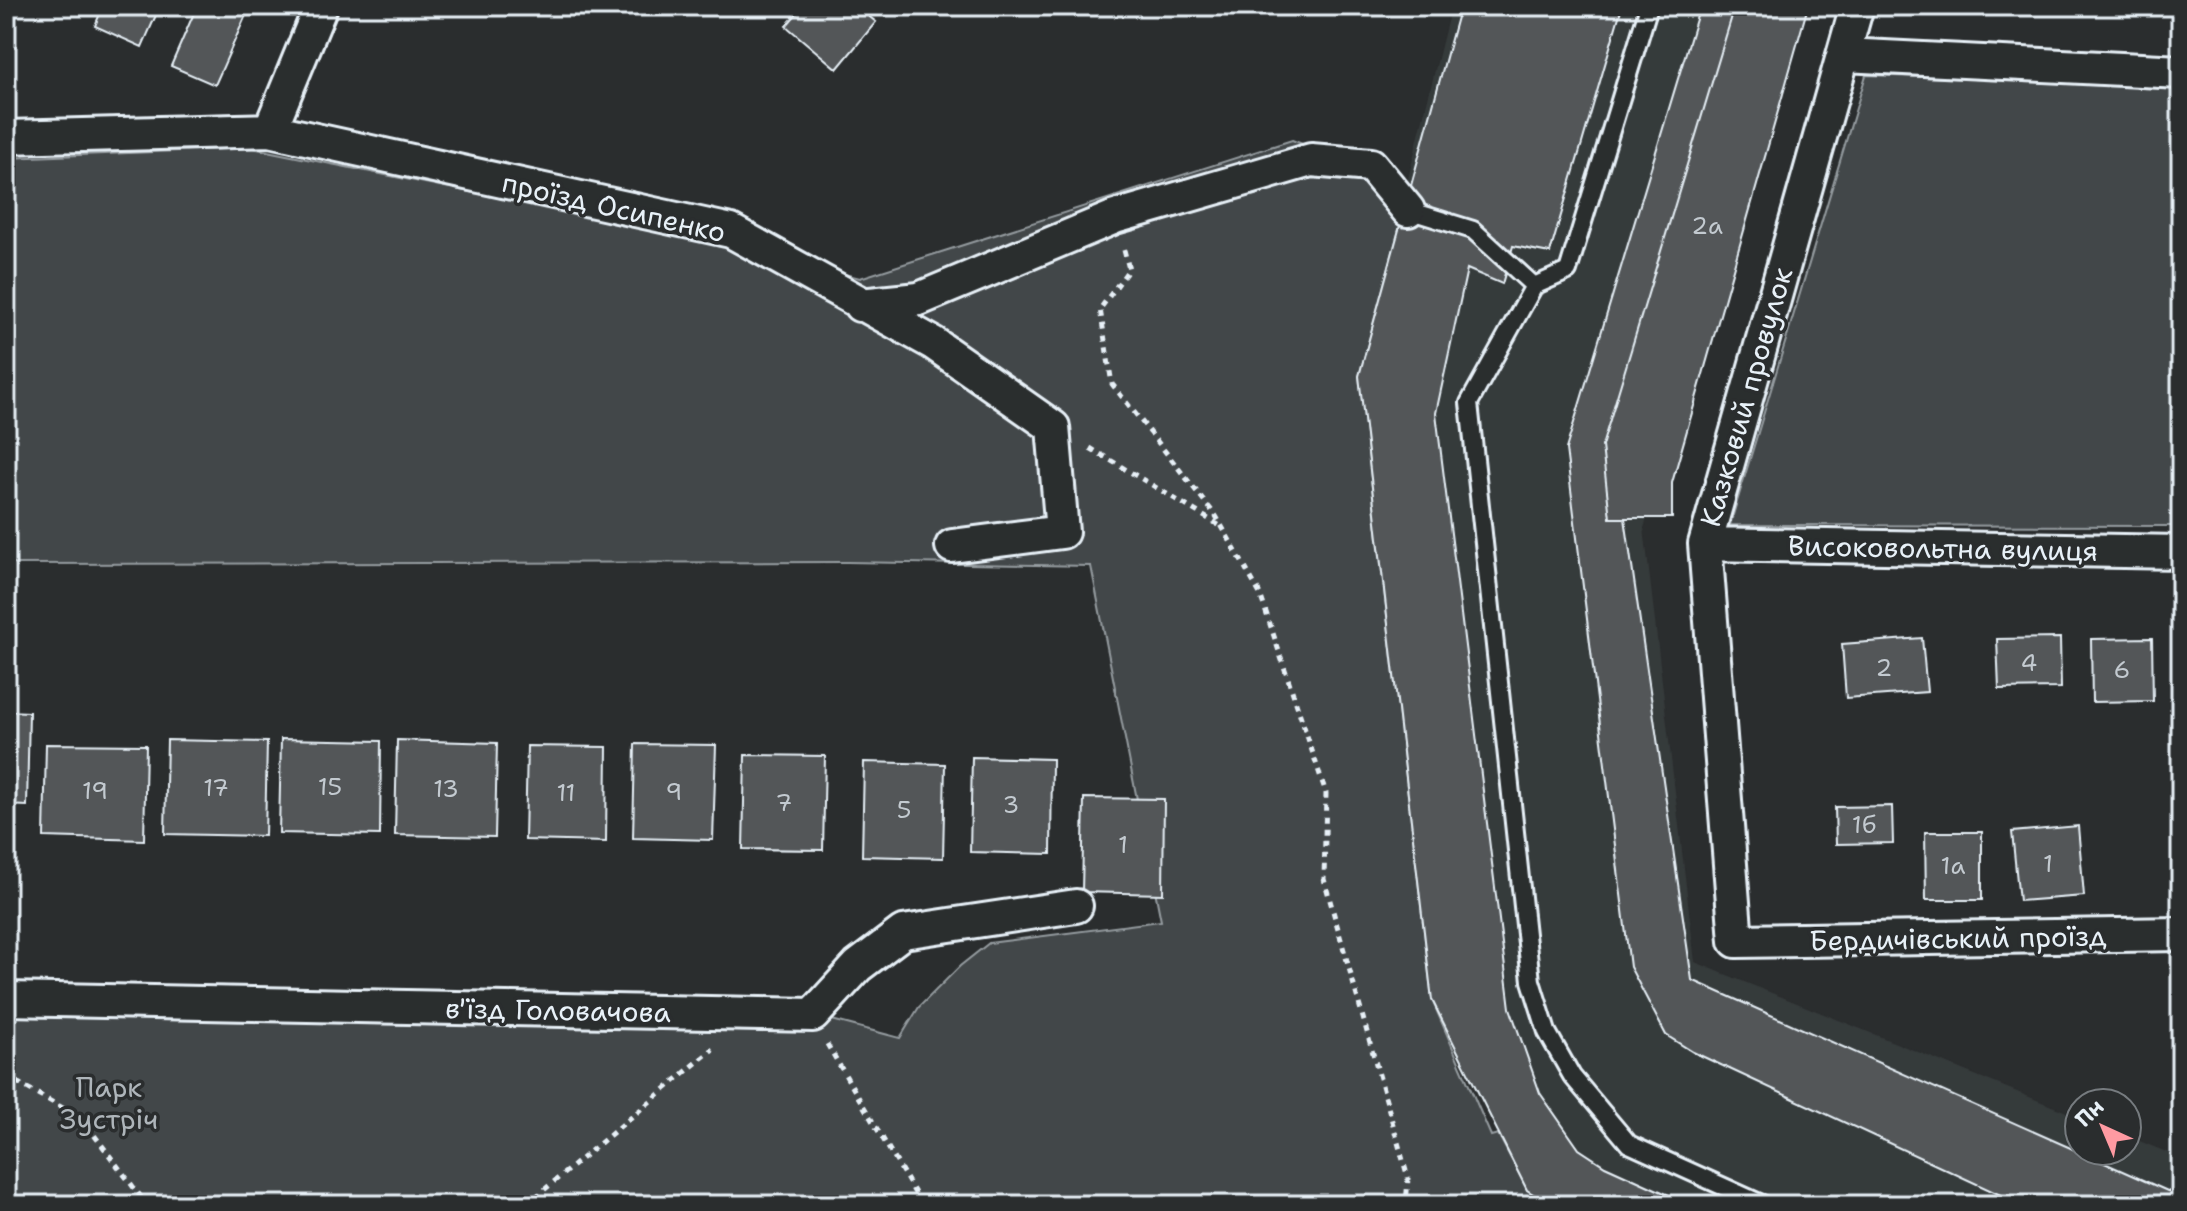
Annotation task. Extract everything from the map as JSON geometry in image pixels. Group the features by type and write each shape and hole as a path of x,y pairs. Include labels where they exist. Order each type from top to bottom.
{"street":[{"path":"270,130 321,6"},
{"name":"Казковий провулок","path":"1736,941 1705,544 1857,6"},
{"path":"1844,55 2181,72"},
{"name":"проїзд Осипенко","path":"6,137 270,130 731,231 933,343 1053,427"},
{"path":"860,305 919,299 1115,217 1311,160 1371,165 1408,210"},
{"path":"952,546 1062,532 1053,427"},
{"name":"Високовольтна вулиця","path":"1705,544 2181,552"},
{"path":"813,1015 858,966 903,932 1076,906"},
{"name":"Бердичівський проїзд","path":"1736,941 2181,934"},
{"name":"в'їзд Головачова","path":"6,999 813,1015"}],"lane":[{"path":"1649,6 1568,271 1534,286 1469,403 1531,981 1547,1032 1572,1076 1629,1144 1764,1205"},
{"path":"1408,210 1473,230 1534,286"}],"path":[{"path":"1115,217 1129,269 1100,309 1112,384 1222,527 1260,594 1326,793 1324,879 1408,1178 1406,1205"},
{"path":"1053,427 1222,527"},
{"path":"526,1205 755,1014"},
{"path":"813,1015 837,1066 922,1205"},
{"path":"6,1076 82,1119 147,1205"}],"shaded area":[{"path":"1451,6 1802,6 1644,528 1695,962 2063,1111 2063,1167 2143,1167 2143,1143 2181,1158 2181,1205 1550,1205 1527,1190 1432,1000 1359,376"}],"green space":[{"path":"1866,75 2181,86 2181,526 1730,525"},
{"name":"Парк Зустріч","path":"1292,140 1411,186 1359,376 1432,1000 1491,1136 1498,1134 1527,1189 1550,1205 6,1205 6,999 813,1015 900,1038 919,1007 960,966 989,943 1161,921 1091,566 847,562 6,564 6,158 252,148 726,244 860,278"}],"building":[{"path":"103,6 160,6 142,47 95,26"},
{"path":"197,6 250,6 215,85 171,66"},
{"path":"803,6 856,6 876,22 837,69 786,26"},
{"path":"1460,6 1622,6 1550,253 1513,246 1502,284 1467,269 1436,413 1510,1008 1540,1093 1579,1149 1605,1166 1691,1205 1550,1205 1527,1190 1432,1000 1359,376"},
{"path":"1700,6 1735,6 1602,446 1610,518 1625,518 1692,980 2063,1145 2063,1167 2113,1167 2181,1197 2181,1205 2022,1205 1693,1052 1666,1035 1630,967 1566,449"},
{"path":"1735,6 1808,6 1672,483 1672,518 1610,518 1602,446"},
{"path":"1984,6 2031,6 2031,13 1984,15"},
{"path":"1922,638 1927,692 1846,698 1842,644"},
{"path":"2060,638 2061,688 1999,689 1997,639"},
{"path":"2152,638 2153,701 2092,702 2091,639"},
{"path":"6,711 29,712 27,806 6,805"},
{"path":"281,739 381,741 380,835 279,833"},
{"path":"167,740 267,742 265,836 165,834"},
{"path":"397,740 497,743 495,837 395,835"},
{"path":"46,744 146,745 144,840 44,837"},
{"path":"635,744 716,745 713,840 633,838"},
{"path":"527,746 607,747 606,842 525,840"},
{"path":"745,755 825,756 823,850 743,849"},
{"path":"972,757 1052,759 1051,854 970,852"},
{"path":"864,762 945,764 943,858 862,856"},
{"path":"1084,798 1164,799 1163,894 1082,892"},
{"path":"1892,806 1893,843 1836,844 1835,807"},
{"path":"2078,826 2084,896 2019,901 2012,832"},
{"path":"1925,832 1982,832 1982,900 1926,900"}]}
